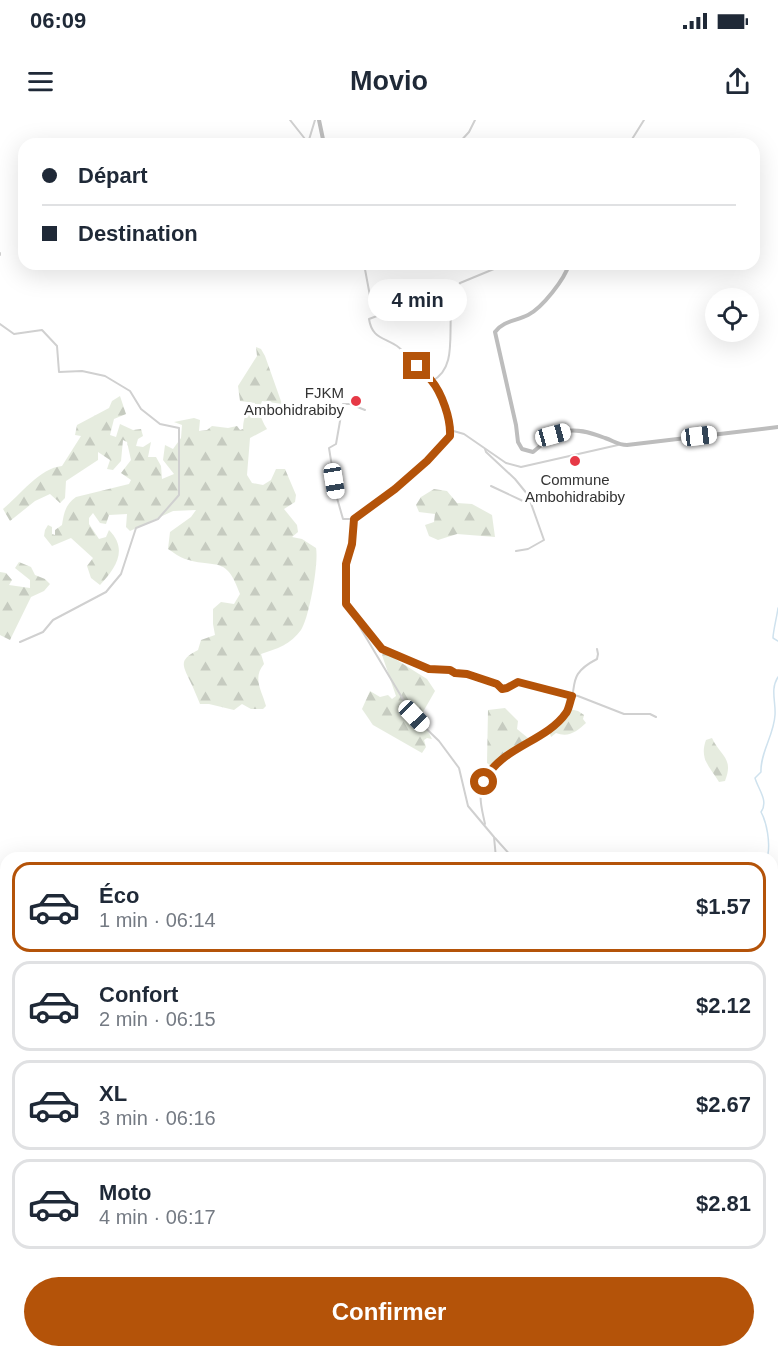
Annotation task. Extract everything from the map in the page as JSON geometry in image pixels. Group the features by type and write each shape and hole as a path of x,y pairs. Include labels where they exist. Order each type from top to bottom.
{"main road":[{"path":"317,120 322,138"},
{"path":"567,270 564,278 532,313 500,326 495,332 518,442 522,448 533,452 553,435 575,429 589,432 618,445 778,427"}],"street":[{"path":"290,120 305,138"},
{"path":"311,138 317,120"},
{"path":"464,138 475,120"},
{"path":"632,138 644,120"},
{"path":"365,270 377,316 369,319 370,327 380,338 397,346 432,381 446,410 450,436 427,461 395,489 354,519 343,519 337,498 329,448 336,444 344,405 350,404 365,410"},
{"path":"432,381 441,376 448,363 450,322 457,286 491,270"},
{"path":"0,324 14,334 42,330 57,346 59,372 82,371 105,376 130,391 141,409 160,424 179,428 179,495 158,519 136,528 117,580 106,592 53,620 43,632 20,642"},
{"path":"450,430 464,434 506,463 521,467 618,445"},
{"path":"485,449 528,495 544,540 528,549 516,551"},
{"path":"491,486 525,502 528,495"},
{"path":"354,519 352,544 346,564 346,604 382,649 429,669 450,670 455,673 477,676 502,689 518,682 588,699 624,714 650,714 656,717"},
{"path":"350,610 358,627 376,652 414,716 439,741 459,768 468,806 508,852"},
{"path":"485,824 480,793 488,772 566,713 576,675 597,659 597,649"},
{"path":"494,837 495,852"}],"green space":[{"path":"256,347 261,349 265,356 282,404 262,401 261,415 267,429 250,438 247,475 252,483 263,485 271,480 276,469 285,469 296,495 295,502 284,509 297,525 298,532 292,537 302,539 316,548 317,555 310,603 301,630 278,648 261,654 264,664 260,669 258,679 266,706 263,709 251,709 242,704 234,710 200,704 184,666 185,660 198,650 201,640 215,635 213,609 221,602 234,604 240,594 235,581 225,568 185,559 168,549 170,532 191,517 196,510 173,511 130,531 126,527 127,514 109,515 106,524 100,523 93,513 89,518 89,524 99,539 106,537 109,530 115,537 119,552 115,566 100,585 91,578 87,566 93,558 71,538 52,546 44,536 48,525 52,527 52,534 55,535 55,530 62,525 67,506 76,497 129,484 131,480 121,473 131,460 127,442 123,440 121,461 113,470 107,469 110,460 98,452 98,460 66,481 65,498 60,503 50,494 35,501 10,521 3,509 38,477 62,466 81,436 75,435 77,425 109,408 112,401 120,396 126,414 114,419 110,435 116,437 120,424 133,430 141,429 143,436 138,439 136,446 143,447 151,442 148,457 156,457 161,466 162,479 174,474 163,460 165,445 173,449 181,438 182,425 174,422 194,418 200,420 199,431 207,430 212,426 228,428 237,426 240,430 243,429 246,413 249,408 254,408 255,403 240,401 238,386 257,356"},
{"path":"434,489 447,491 457,503 472,504 492,515 495,537 457,534 438,540 429,536 425,525 434,522 435,514 419,512 416,505 421,497"},
{"path":"19,562 31,567 35,575 50,584 44,591 31,597 10,640 0,635 0,572 6,573 12,580 9,585 30,588 30,580 15,568"},
{"path":"384,652 427,679 435,691 423,712 429,721 426,727 432,739 424,740 426,747 422,753 373,725 362,709 370,691 380,697 388,695 392,699 396,696 382,655"},
{"path":"505,708 518,721 517,729 528,738 491,766 487,763 488,710"},
{"path":"570,709 584,715 583,719 586,723 572,733 565,735 556,733 551,737 549,731 565,718"},
{"path":"712,738 727,762 725,781 719,782 705,758 706,740"}],"waterway":[{"path":"778,608 773,638 778,641"},
{"path":"768,852 766,827 761,812 764,804 755,778 761,772 774,722 774,691 778,677"}],"place":[{"name":"FJKM Ambohidrabiby","path":"356,401"},
{"name":"Commune Ambohidrabiby","path":"575,461"}],"route":[{"path":"417,366 432,381 440,397 446,410 450,436 434,455 395,489 354,519 352,544 346,564 346,604 382,649 415,664 429,669 450,670 455,673 477,676 497,684 502,689 518,682 541,686 572,696 566,713 550,728 515,750 488,772 484,782"}]}
